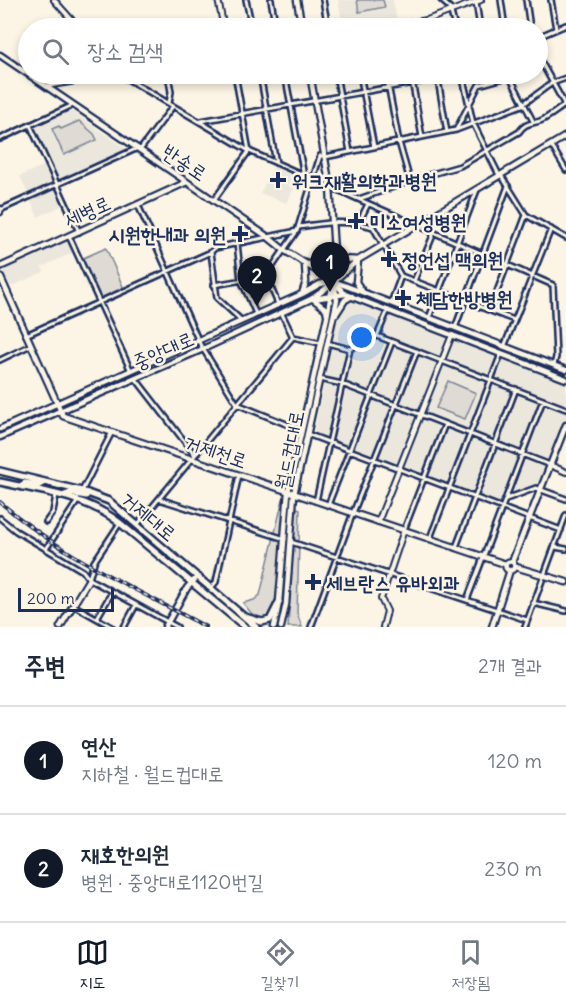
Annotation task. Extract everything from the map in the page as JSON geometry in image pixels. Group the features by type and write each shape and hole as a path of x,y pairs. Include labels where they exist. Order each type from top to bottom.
{"main road":[{"path":"297,0 300,18"},
{"name":"반송로","path":"0,55 18,67"},
{"name":"반송로","path":"43,84 284,250 333,281"},
{"name":"월드컵대로","path":"274,627 279,602 288,492 334,295 330,188 312,84"},
{"path":"333,281 358,260 566,136"},
{"name":"세병로","path":"0,267 187,182"},
{"path":"302,294 306,282 305,264 317,264 334,252 340,259 358,260"},
{"path":"358,260 356,282 358,289 365,294"},
{"path":"0,276 61,412"},
{"path":"333,281 345,294"},
{"path":"333,281 566,370"},
{"name":"중앙대로","path":"2,437 136,378 256,314 320,284 333,281"},
{"name":"중앙대로","path":"0,429 131,370 282,313 312,299 333,281"},
{"path":"312,299 345,294 353,296 566,379"},
{"path":"330,319 347,298 353,296"},
{"path":"312,299 326,309 330,319"},
{"name":"월드컵대로","path":"283,627 294,494 319,379 324,343"},
{"name":"거제천로","path":"61,412 63,416 193,457 288,492 506,564"},
{"path":"492,627 510,570 514,565 529,518 566,424"},
{"name":"거제대로","path":"0,470 85,492 109,501 256,627"},
{"name":"거제대로","path":"0,482 59,495 100,509 245,627"},
{"path":"22,487 25,483 39,485 45,482"},
{"path":"59,495 70,493 86,496 85,492"},
{"path":"506,564 566,582"},
{"path":"506,564 505,566 510,570"},
{"path":"166,624 197,577"},
{"path":"60,627 89,579"},
{"path":"243,617 266,622 272,618 279,602"}],"street":[{"path":"54,0 70,18"},
{"path":"218,0 222,18"},
{"path":"246,0 250,18"},
{"path":"271,0 274,18"},
{"path":"323,0 326,18"},
{"path":"441,0 452,12 453,18"},
{"path":"433,18 482,0"},
{"path":"501,0 504,18"},
{"path":"526,0 529,18"},
{"path":"551,0 556,29"},
{"path":"476,2 478,18"},
{"path":"548,32 566,25"},
{"path":"358,200 460,166 519,132 523,126 540,121 566,106 548,76"},
{"path":"214,285 266,276 298,229 320,156 456,130 522,104 552,83 566,78"},
{"path":"46,86 58,84"},
{"path":"136,84 249,151 553,285 556,357 554,365"},
{"path":"170,84 171,104"},
{"path":"237,84 249,151"},
{"path":"262,84 276,163"},
{"path":"287,84 304,176"},
{"path":"338,84 350,152"},
{"path":"362,84 374,147"},
{"path":"387,84 399,142 410,181"},
{"path":"199,122 408,84"},
{"path":"413,84 422,137"},
{"path":"439,84 447,132"},
{"path":"464,84 472,123 500,175 526,215 566,238"},
{"path":"456,130 479,85 483,84"},
{"path":"513,84 533,122"},
{"name":"반송로","path":"139,149 171,104"},
{"path":"0,139 74,105"},
{"path":"30,125 79,232"},
{"path":"551,145 566,170"},
{"path":"0,210 139,149"},
{"name":"반송로","path":"213,200 249,151"},
{"path":"455,328 508,186"},
{"path":"429,318 478,189"},
{"path":"359,222 368,204"},
{"path":"138,205 201,345 237,404 301,430"},
{"path":"490,310 526,215"},
{"path":"26,335 211,252 215,248 332,222 359,222 373,227 401,276 514,320"},
{"path":"504,346 551,229"},
{"path":"414,281 434,233"},
{"path":"69,236 131,370"},
{"path":"237,243 241,280 256,314"},
{"path":"211,252 216,298 242,321"},
{"path":"266,276 278,304"},
{"path":"391,303 401,276"},
{"path":"292,337 350,349 377,336 388,310"},
{"path":"282,313 292,337"},
{"path":"378,522 452,335"},
{"path":"377,336 566,409"},
{"path":"138,524 292,337"},
{"path":"328,505 392,341"},
{"path":"0,360 31,345"},
{"path":"316,501 350,349"},
{"path":"311,627 417,351"},
{"path":"430,538 501,354"},
{"path":"136,378 193,457"},
{"path":"319,379 342,384 566,472"},
{"path":"456,547 516,390"},
{"path":"467,600 543,400"},
{"path":"383,627 387,611 381,599 388,574 445,424"},
{"path":"85,492 112,432"},
{"path":"307,434 561,530"},
{"path":"211,588 216,582 240,475"},
{"path":"505,500 541,489 566,499"},
{"path":"46,522 53,512 59,495"},
{"path":"159,499 285,539"},
{"path":"45,549 77,500"},
{"path":"525,627 566,516"},
{"path":"0,518 16,531 83,571 89,579 166,624 177,627"},
{"path":"89,579 94,562 120,523"},
{"path":"291,542 527,620"},
{"path":"555,547 566,549"},
{"path":"97,618 112,592"},
{"path":"533,603 566,611"},
{"path":"73,605 112,627"},
{"path":"124,627 136,605"}],"shaded area":[{"path":"338,0 393,0 396,18 341,18"},
{"path":"357,0 383,0 385,7 359,12"},
{"path":"71,110 129,151 54,185 63,205 38,217 20,176 45,165 47,169 51,167 33,127"},
{"path":"79,121 94,134 97,140 64,155 52,129 59,126 61,129"},
{"name":"워크재활의학과병원","path":"274,167 292,176 288,185 294,189 286,203 260,193"},
{"path":"68,239 74,252 42,267 44,272 10,287 3,271 29,256"},
{"path":"106,248 124,289 100,300 81,259"},
{"path":"354,298 414,324 566,380 566,420 539,486 506,497 502,506 314,434 336,320 339,310"},
{"path":"448,381 476,393 465,419 436,408"},
{"path":"283,499 285,500 282,559 276,603 272,616 263,620 252,614 243,603 254,600 260,595"},
{"path":"295,507 300,509 297,613 302,627 288,627"}],"railway":[{"path":"0,502 48,539 74,555 206,627"}],"place":[{"name":"워크재활의학과병원","path":"278,180"},
{"name":"미소여성병원","path":"356,221"},
{"name":"시원한내과 의원","path":"240,234"},
{"name":"정언섭 맥의원","path":"389,259"},
{"name":"연산","path":"330,292"},
{"name":"체담한방병원","path":"403,298"},
{"name":"재호한의원","path":"257,306"},
{"name":"세브란스 유바외과","path":"313,582"}]}
